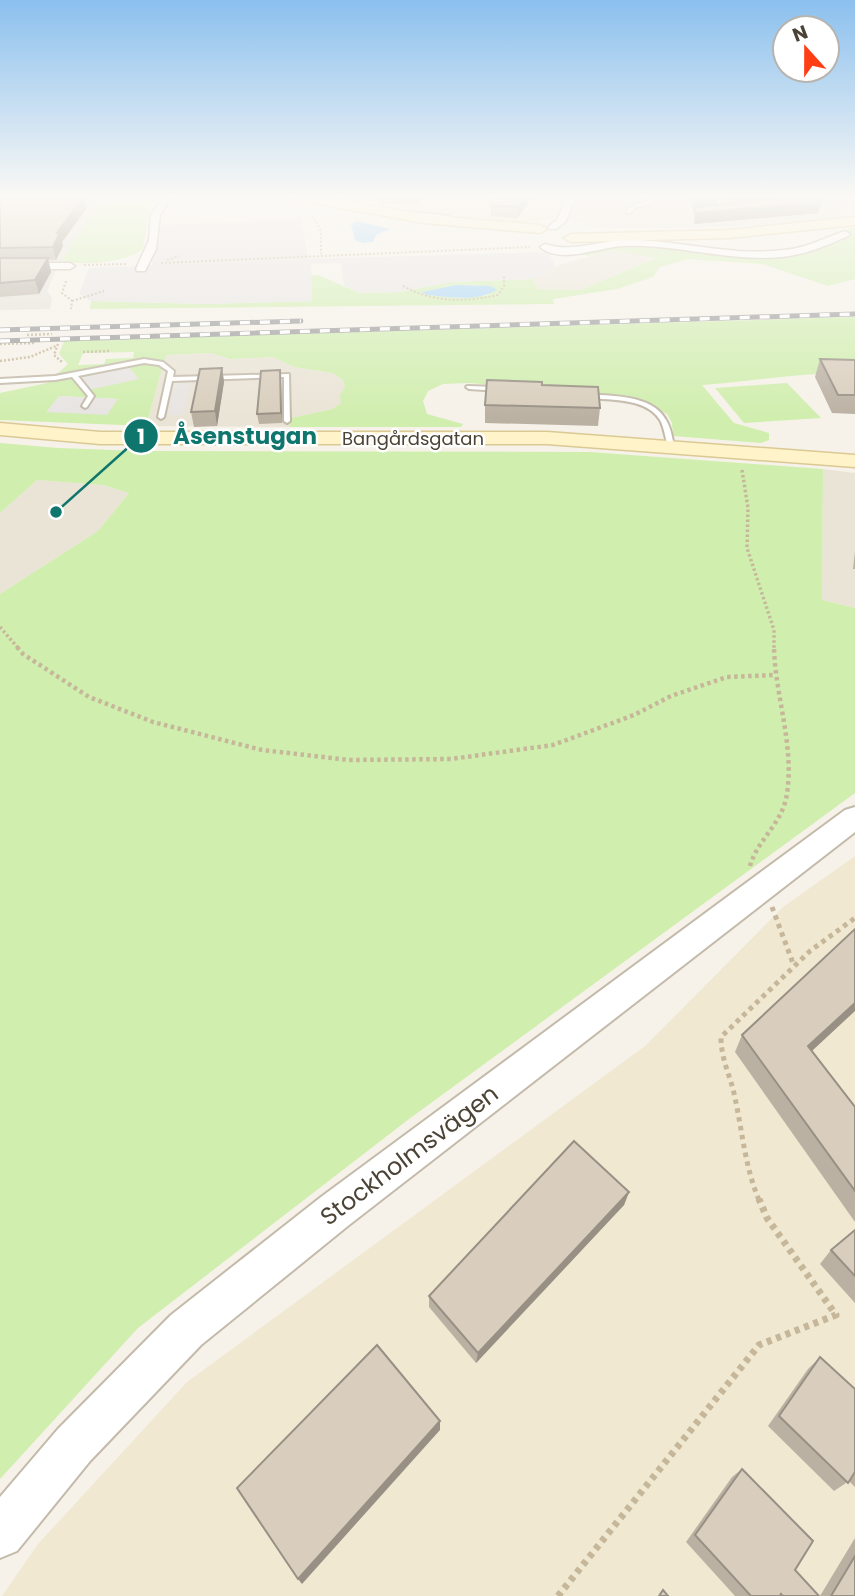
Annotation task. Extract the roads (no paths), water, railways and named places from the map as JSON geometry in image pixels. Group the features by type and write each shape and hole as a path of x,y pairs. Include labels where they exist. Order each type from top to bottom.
{"main road":[{"name":"Bangårdsgatan","path":"0,429 100,438 547,438 855,461"},
{"name":"Bangårdsgatan","path":"784,454 855,455"}],"street":[{"name":"Stockholmsvägen","path":"0,1534 74,1445 186,1330 335,1211 855,817"}],"lane":[{"path":"0,381 55,378 144,361 160,363 171,371 161,417"},
{"path":"128,363 135,372"},
{"path":"74,374 91,396 85,406"},
{"path":"169,379 287,375 287,421"},
{"path":"469,387 509,390"},
{"path":"575,395 617,399 650,407 665,423 671,446"}],"water":[{"path":"456,285 491,286 497,290 463,298 426,295 422,292"}],"railway":[{"path":"0,341 855,314"},
{"path":"0,330 301,321"}],"place":[{"name":"Åsenstugan","path":"56,512"}]}
